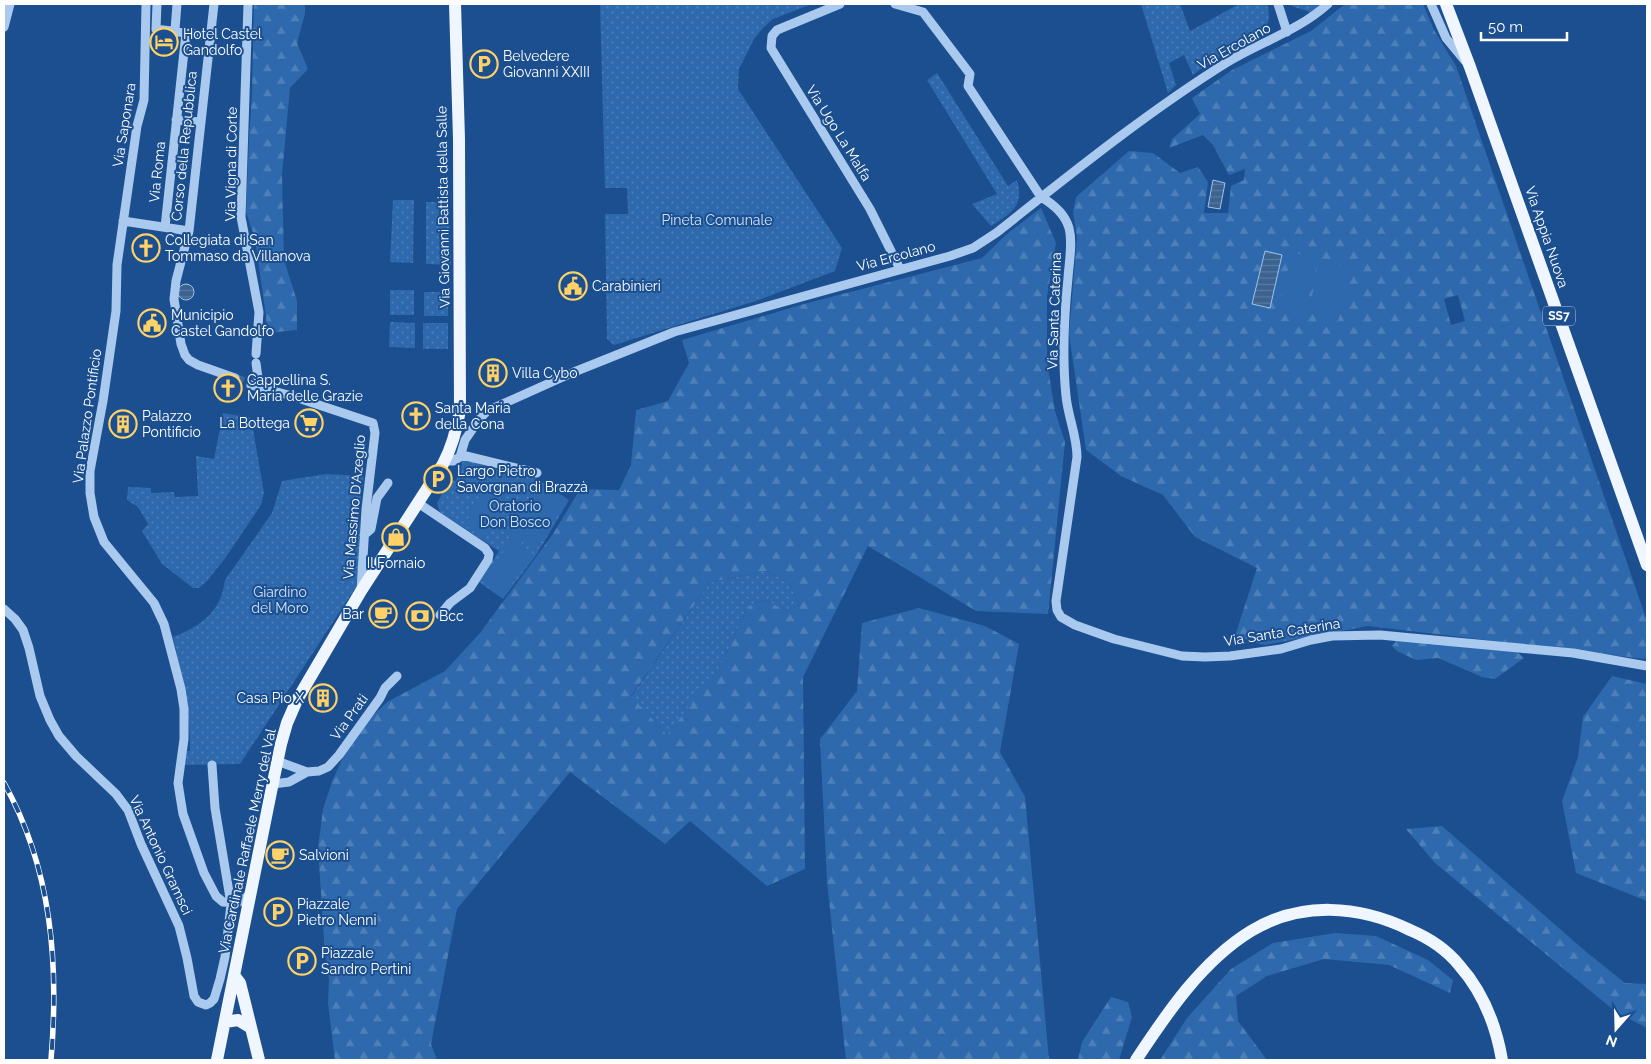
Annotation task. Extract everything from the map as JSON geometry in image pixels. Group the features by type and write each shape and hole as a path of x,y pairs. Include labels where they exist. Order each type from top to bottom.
{"main road":[{"name":"Via Giovanni Battista della Salle","path":"376,567 445,461 456,430 460,410 459,139 454,4"},
{"name":"Via Appia Nuova","path":"1446,4 1647,565"},
{"name":"Via Cardinale Raffaele Merry del Val","path":"217,1060 277,761 292,709 376,567"},
{"path":"1136,1060 1160,1023 1190,986 1212,961 1234,942 1260,926 1283,916 1318,909 1335,909 1363,913 1388,920 1423,936 1449,954 1465,972 1488,1009 1497,1035 1502,1060"},
{"path":"234,976 240,983 259,1060"},
{"path":"225,1022 238,1020 251,1028"}],"street":[{"path":"4,27 10,4"},
{"name":"Via Saponara","path":"123,221 137,126 144,100 146,4"},
{"path":"157,4 156,29 210,36"},
{"path":"175,30 177,4"},
{"name":"Corso della Repubblica","path":"214,4 189,231 176,281 174,298 181,344 185,355 189,360 198,365 235,378"},
{"name":"Via Vigna di Corte","path":"248,4 241,217 259,312 256,358 258,378 262,388"},
{"name":"Via Ugo La Malfa","path":"840,4 779,28 774,32 771,40 772,52 870,209 900,269"},
{"name":"Via Santa Caterina","path":"895,4 923,12 935,27 970,74 968,86 1041,198 1052,205 1064,217 1069,230 1065,310 1065,370 1068,410 1077,451 1056,601 1057,610 1064,619 1114,639 1173,654 1193,657 1267,652 1332,636 1380,635 1572,653 1647,666"},
{"path":"1278,4 1287,32"},
{"name":"Via Ercolano","path":"462,455 465,440 487,411 565,376 674,332 973,248 992,236 1144,118 1228,62 1287,32 1312,17 1328,4"},
{"path":"1431,4 1446,38 1470,67"},
{"name":"Via Roma","path":"165,227 186,33"},
{"path":"176,120 200,122"},
{"path":"123,221 189,231"},
{"name":"Via Palazzo Pontificio","path":"123,221 117,264 116,311 102,411 90,471 90,500 97,526 104,542 154,603 163,619 181,689 184,709 184,739 178,783 183,814 204,873 215,894 223,902 232,904"},
{"path":"252,386 262,388"},
{"name":"Via Massimo D'Azeglio","path":"262,388 373,423 375,433 364,535 361,590"},
{"path":"445,461 456,460 462,455 537,474"},
{"path":"364,535 371,529 376,498 388,484"},
{"path":"418,503 485,548 489,554 488,560 470,588 450,603 440,615"},
{"name":"Via Antonio Gramsci","path":"4,609 18,623 25,636 40,696 59,736 76,756 120,798 128,810 141,844 176,919 184,941 191,989 195,1000 202,1004 210,1003 216,994 225,957 232,904"},
{"name":"Via Prati","path":"308,772 319,771 332,764 380,698 385,688 397,676"},
{"path":"277,761 294,769 308,772"},
{"path":"212,765 215,808 232,904 242,901 250,894"},
{"path":"294,769 297,773 294,780"},
{"path":"273,784 294,780 308,772"}],"green space":[{"path":"254,4 305,4 305,14 297,43 308,69 290,88 282,175 284,260 297,301 297,330 267,333 255,239 246,212"},
{"name":"Pineta Comunale","path":"600,4 812,4 773,19 763,28 754,39 739,69 738,89 842,248 835,271 759,300 614,345 607,339 605,214 628,214 627,188 605,188"},
{"path":"1141,4 1180,4 1190,31 1239,4 1267,4 1269,15 1263,32 1257,38 1222,55 1193,75 1184,55 1169,63 1176,85 1168,93"},
{"path":"1290,4 1321,4 1311,14"},
{"path":"1345,4 1423,4 1434,30 1456,66 1647,621 1647,656 1645,659 1368,626 1264,645 1235,636 1257,568 1195,537 1163,495 1121,476 1086,450 1069,334 1077,237 1073,212 1076,197 1129,151 1153,153 1180,173 1198,167 1208,182 1204,213 1228,213 1231,186 1244,180 1245,169 1229,175 1213,145 1203,135 1169,148 1172,139 1200,114 1192,98 1232,70 1311,31","holes":["1265,252 1282,255 1269,308 1252,304","1458,295 1465,321 1451,325 1444,299"]},
{"path":"937,73 1008,186 1017,180 1019,196 1017,203 1010,213 991,226 972,204 997,194 927,80"},
{"path":"393,200 414,200 413,263 390,262"},
{"path":"426,202 449,202 451,265 426,264"},
{"path":"1041,208 1056,243 1047,297 1047,362 1055,411 1065,442 1048,614 976,611 868,546 803,677 805,869 767,886 690,821 665,844 570,772 457,909 431,1044 437,1060 335,1060 328,1003 329,980 324,940 318,848 323,809 333,779 345,753 360,728 387,702 445,671 480,633 553,534 580,489 619,490 631,465 636,410 668,401 689,363 682,340 804,304 982,258 1007,234","holes":["766,571 789,582 799,604 788,611 764,600 748,606 721,666 667,735 631,696 710,582"]},
{"path":"1292,252 1318,259 1305,313 1279,307"},
{"path":"1322,260 1352,268 1338,321 1307,313"},
{"path":"390,290 414,290 414,315 390,315"},
{"path":"424,292 448,292 448,316 424,316"},
{"path":"390,322 415,323 415,348 389,347"},
{"path":"423,323 448,323 448,349 423,349"},
{"path":"223,413 251,418 264,493 261,505 226,557 207,581 199,588 193,588 162,564 142,531 148,524 138,507 127,500 128,487 151,488 151,493 174,492 175,497 198,496 196,456 214,459"},
{"name":"Oratorio Don Bosco","path":"464,458 487,467 535,478 569,500 537,554 503,599 479,582 499,551 440,512 437,503 450,479 456,481"},
{"name":"Giardino del Moro","path":"326,474 364,476 360,503 359,566 356,587 240,764 184,765 187,751 190,751 189,722 173,637 201,623 214,609 223,591 225,580 272,513 282,481"},
{"path":"537,484 566,501 536,550 508,533"},
{"path":"483,487 505,497 488,536 465,526"},
{"path":"512,539 533,553 504,595 483,581"},
{"path":"766,571 789,582 799,604 788,611 764,600 748,606 721,666 668,736 631,697 710,582"},
{"path":"919,608 985,626 1019,644 1000,752 1025,797 1049,1060 846,1060 827,881 820,739 857,691 862,623"},
{"path":"1397,640 1517,652 1524,658 1495,679 1482,677 1438,658 1416,660 1397,651 1392,646"},
{"path":"1612,676 1647,684 1647,901 1576,873 1562,801 1578,757 1583,717"},
{"path":"1442,826 1584,950 1625,983 1647,984 1647,1028 1616,1012 1435,863 1406,829"},
{"path":"1335,933 1376,936 1428,960 1453,980 1450,993 1389,965 1324,959 1267,976 1236,996 1238,1021 1267,1060 1160,1060 1187,1018 1231,969 1273,943"},
{"path":"1111,997 1128,1002 1132,1017 1119,1060 1078,1060 1082,1042"}],"shaded area":[{"path":"1213,180 1225,183 1220,209 1208,207"},
{"path":"1265,251 1282,255 1270,308 1252,304"},
{"path":"186,284 194,292 186,300 178,292"}],"tunnel":[{"path":"235,378 251,385"}],"railway":[{"path":"4,783 33,849 49,918 54,988 51,1060"}],"place":[{"name":"Hotel Castel Gandolfo","path":"164,42"},
{"name":"Belvedere Giovanni XXIII","path":"484,64"},
{"name":"Collegiata di San Tommaso da Villanova","path":"146,248"},
{"name":"Carabinieri","path":"573,286"},
{"name":"Municipio Castel Gandolfo","path":"152,323"},
{"name":"Villa Cybo","path":"493,373"},
{"name":"Cappellina S. Maria delle Grazie","path":"228,388"},
{"name":"Santa Maria della Cona","path":"416,416"},
{"name":"La Bottega","path":"309,423"},
{"name":"Palazzo Pontificio","path":"123,424"},
{"name":"Largo Pietro Savorgnan di Brazzà","path":"438,479"},
{"name":"Il Fornaio","path":"396,537"},
{"name":"Bar","path":"383,614"},
{"name":"Bcc","path":"420,616"},
{"name":"Casa Pio X","path":"323,698"},
{"name":"Salvioni","path":"280,855"},
{"name":"Piazzale Pietro Nenni","path":"278,912"},
{"name":"Piazzale Sandro Pertini","path":"302,961"}]}
